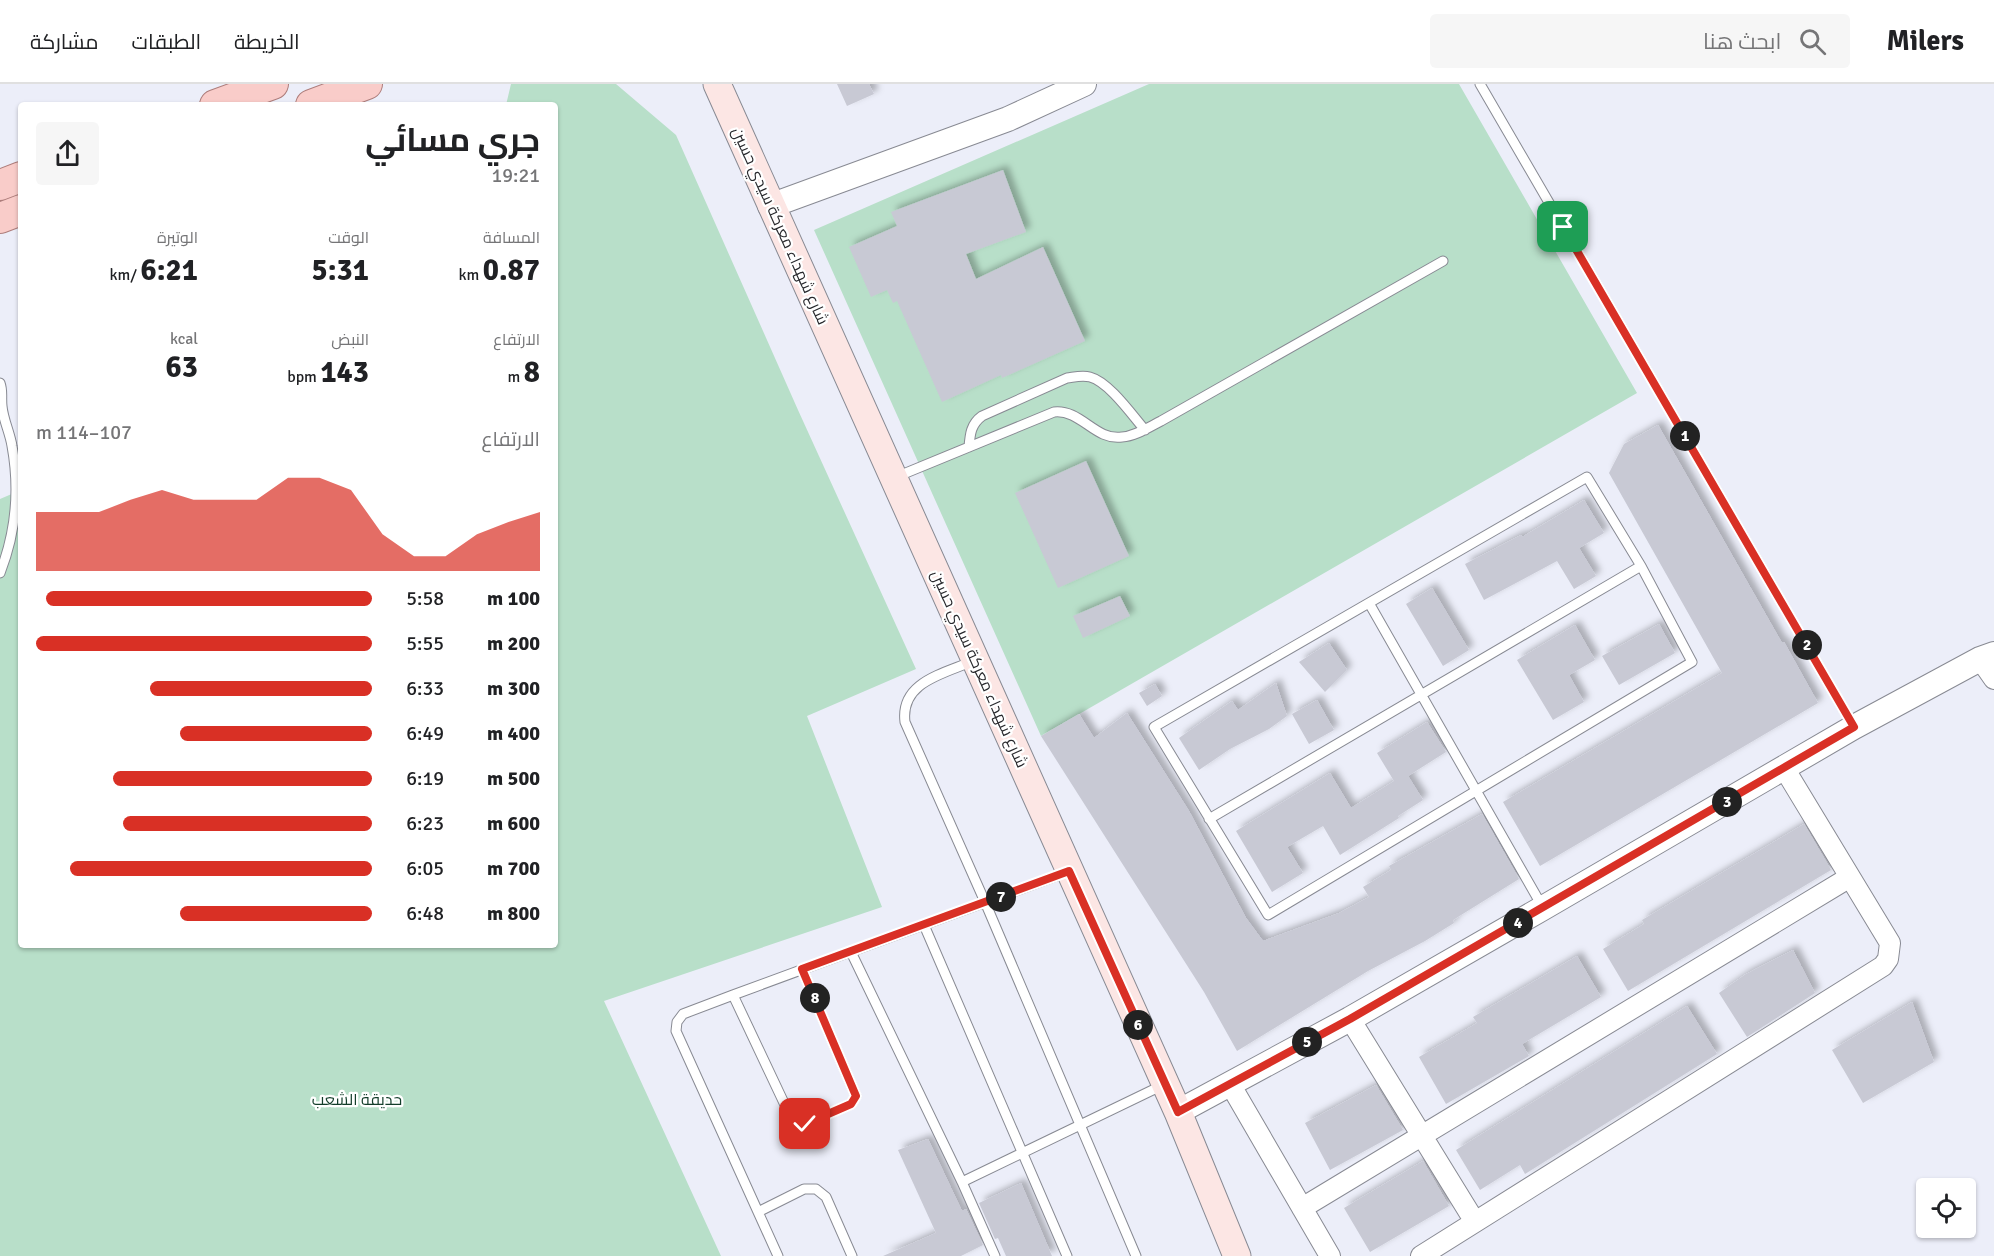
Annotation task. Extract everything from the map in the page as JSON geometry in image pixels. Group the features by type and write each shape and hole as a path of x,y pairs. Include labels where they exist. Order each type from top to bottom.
{"main road":[{"path":"223,102 273,84"},
{"path":"319,102 367,84"},
{"name":"شارع شهداء معركة سيدي حسين","path":"717,84 1178,1112 1237,1256"},
{"path":"0,185 18,178"},
{"path":"0,218 18,211"}],"street":[{"path":"770,206 1008,119 1084,84"},
{"path":"1178,1112 1350,1019 1854,727 1987,657 1994,679"},
{"path":"1421,1256 1882,966 1888,958 1890,943 1784,768"},
{"path":"1302,1208 1850,877"},
{"path":"1350,1019 1475,1222"},
{"path":"1230,1084 1330,1256"}],"lane":[{"path":"1480,84 1854,727"},
{"path":"894,478 1044,415 1063,411 1106,436 1123,437 1145,430 1443,261"},
{"path":"969,447 974,423 982,416 1067,378 1080,375 1092,377 1104,384 1145,430"},
{"path":"0,383 3,393 1,405 13,448 17,491 10,544 0,573"},
{"path":"1587,477 1641,566 1692,662 1268,915 1154,727 1587,477"},
{"path":"1209,819 1641,566"},
{"path":"1369,603 1544,908"},
{"path":"975,660 918,686 906,701 905,722 985,902 1136,1256"},
{"path":"778,1256 676,1031 677,1022 683,1014 1069,871"},
{"path":"924,925 1067,1256"},
{"path":"851,952 962,1182 995,1256"},
{"path":"733,995 793,1122 805,1124 851,1104 856,1096 802,969"},
{"path":"962,1182 1165,1084"},
{"path":"758,1212 804,1189 816,1189 825,1197 852,1256"}],"green space":[{"name":"حديقة الشعب","path":"511,84 616,84 676,135 916,669 807,716 882,907 604,1001 721,1256 0,1256 0,499 18,491 18,948 558,948 558,102 507,102"},
{"path":"1149,84 1459,84 1637,393 1041,736 814,230"}],"building":[{"path":"837,84 869,84 874,94 847,106"},
{"path":"1003,170 1026,232 966,254 976,279 1043,247 1085,341 942,402 897,301 893,303 887,290 871,297 849,247 897,226 891,212"},
{"path":"1658,425 1818,703 1540,866 1503,802 1722,673 1609,473 1624,444"},
{"path":"1086,461 1129,556 1058,588 1015,493"},
{"path":"1584,500 1604,533 1579,548 1596,576 1574,589 1557,561 1484,600 1465,564 1521,535 1522,537"},
{"path":"1432,588 1469,650 1443,666 1406,604"},
{"path":"1120,596 1130,616 1083,638 1073,616"},
{"path":"1659,624 1675,653 1619,685 1602,656"},
{"path":"1575,625 1595,660 1569,675 1584,702 1553,720 1517,660"},
{"path":"1329,643 1347,670 1325,692 1299,662"},
{"path":"1276,683 1287,716 1199,770 1179,738 1232,701 1238,710"},
{"path":"1155,684 1162,696 1147,706 1139,693"},
{"path":"1317,700 1334,730 1309,744 1292,714"},
{"path":"1127,713 1189,811 1246,918 1263,941 1339,913 1369,897 1363,887 1391,870 1389,866 1482,814 1519,879 1453,920 1454,923 1425,941 1368,971 1237,1051 1204,992 1041,736 1079,714 1094,738"},
{"path":"1427,722 1446,752 1408,776 1423,800 1340,855 1323,826 1287,847 1303,873 1272,892 1236,831 1330,773 1351,808 1394,781 1377,753"},
{"path":"1804,824 1831,870 1628,991 1603,949 1644,924 1642,920"},
{"path":"1793,950 1815,993 1747,1037 1719,993 1746,974"},
{"path":"1577,956 1601,997 1522,1044 1529,1056 1446,1104 1419,1057 1477,1023 1473,1017"},
{"path":"1912,1002 1934,1062 1863,1103 1832,1050"},
{"path":"1687,1006 1717,1054 1525,1174 1520,1165 1480,1190 1456,1150"},
{"path":"1376,1085 1403,1130 1330,1170 1305,1123"},
{"path":"928,1139 962,1211 966,1209 983,1245 961,1256 883,1256 936,1233 898,1150"},
{"path":"1423,1161 1449,1206 1370,1252 1344,1208"},
{"path":"1021,1183 1052,1256 1006,1256 998,1238 995,1239 979,1203"}],"route":[{"path":"805,1124 851,1104 856,1096 802,969 1069,871 1178,1112 1350,1019 1854,727 1563,227"}]}
